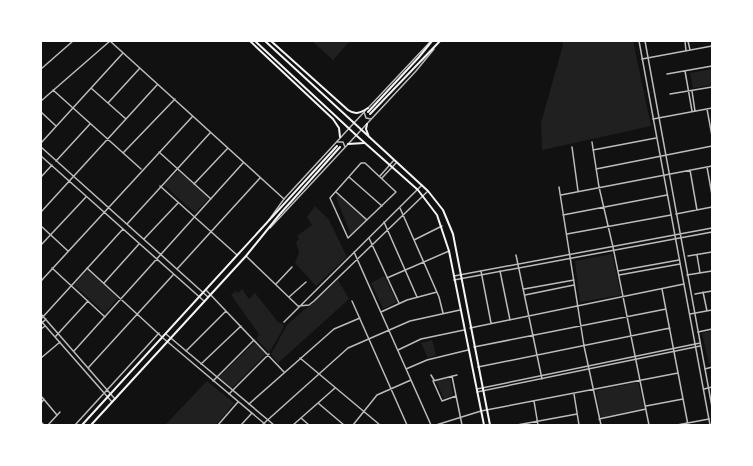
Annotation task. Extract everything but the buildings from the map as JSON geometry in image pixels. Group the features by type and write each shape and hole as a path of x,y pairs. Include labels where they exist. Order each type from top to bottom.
{"main road":[{"path":"250,41 333,120 339,128 340,137"},
{"path":"255,41 356,135 418,190 437,215 442,226 449,251 484,425"},
{"path":"265,41 353,124 422,185 440,206 449,223 455,245 459,275 490,425"},
{"path":"271,41 348,110 353,113 359,113 368,108"},
{"path":"432,41 369,113 440,41"},
{"path":"366,124 366,132 370,139"},
{"path":"348,144 356,142 365,143"},
{"path":"82,425 200,298 264,225 337,146"},
{"path":"91,425 246,256 280,214 340,147"}],"street":[{"path":"41,69 73,41"},
{"path":"41,101 110,41 284,200"},
{"path":"264,225 284,200 340,137 432,41"},
{"path":"639,41 710,425"},
{"path":"645,41 712,407"},
{"path":"685,41 686,51"},
{"path":"688,41 690,50"},
{"path":"269,229 416,71 437,44"},
{"path":"642,59 712,46"},
{"path":"41,143 123,53"},
{"path":"667,74 712,66"},
{"path":"108,103 140,68"},
{"path":"685,71 692,112"},
{"path":"41,212 157,85"},
{"path":"670,94 712,87"},
{"path":"91,88 126,119"},
{"path":"54,90 142,170"},
{"path":"692,91 695,111"},
{"path":"124,153 174,99"},
{"path":"653,119 712,108"},
{"path":"707,109 712,136"},
{"path":"41,112 56,126"},
{"path":"364,112 366,118 372,118"},
{"path":"41,281 192,117"},
{"path":"56,160 90,124"},
{"path":"127,224 176,168 210,133"},
{"path":"593,151 656,138"},
{"path":"336,142 342,142 345,147"},
{"path":"592,142 603,208 614,251 649,425"},
{"path":"596,169 712,146"},
{"path":"41,147 208,297"},
{"path":"572,147 578,191"},
{"path":"194,184 228,149"},
{"path":"159,152 210,199"},
{"path":"41,156 204,302"},
{"path":"382,178 394,160"},
{"path":"363,162 380,176 396,192 348,238 330,201 331,196 363,162"},
{"path":"74,351 243,163"},
{"path":"380,176 396,163"},
{"path":"41,177 52,165"},
{"path":"560,195 712,166"},
{"path":"707,167 712,195"},
{"path":"690,170 697,210"},
{"path":"349,177 382,206"},
{"path":"177,269 260,178"},
{"path":"284,322 298,306 422,185"},
{"path":"160,186 237,255"},
{"path":"559,187 584,346 600,425"},
{"path":"298,306 309,305 314,301 428,191"},
{"path":"336,192 367,220"},
{"path":"564,214 667,195"},
{"path":"41,245 86,196"},
{"path":"144,239 178,203"},
{"path":"676,214 712,207"},
{"path":"400,208 437,292 443,314"},
{"path":"567,234 671,215"},
{"path":"384,222 417,297"},
{"path":"41,226 68,251"},
{"path":"414,240 442,226"},
{"path":"454,276 712,228"},
{"path":"41,321 43,316 123,229"},
{"path":"454,280 712,232"},
{"path":"368,238 373,244 399,303"},
{"path":"644,241 645,245"},
{"path":"104,283 139,244"},
{"path":"387,278 449,251"},
{"path":"354,252 431,425"},
{"path":"688,256 712,252"},
{"path":"516,255 542,379"},
{"path":"697,255 700,273"},
{"path":"246,256 298,306"},
{"path":"618,271 679,260"},
{"path":"657,264 658,268"},
{"path":"619,275 680,264"},
{"path":"276,284 292,267"},
{"path":"52,268 105,317"},
{"path":"87,268 163,338 266,425"},
{"path":"481,271 492,323"},
{"path":"500,271 510,320"},
{"path":"687,275 712,271"},
{"path":"88,368 174,274"},
{"path":"184,284 188,279"},
{"path":"524,289 574,280"},
{"path":"289,297 306,282"},
{"path":"470,328 684,284"},
{"path":"525,295 574,285"},
{"path":"662,288 688,424"},
{"path":"206,290 284,372"},
{"path":"695,294 712,291"},
{"path":"381,312 399,303 437,292"},
{"path":"703,292 707,311"},
{"path":"55,337 88,301"},
{"path":"352,301 407,425"},
{"path":"474,348 666,309"},
{"path":"263,424 348,348 410,321 460,310"},
{"path":"690,314 712,310"},
{"path":"186,351 226,311"},
{"path":"41,314 115,399"},
{"path":"249,404 334,329 360,318"},
{"path":"41,321 46,319"},
{"path":"41,321 112,402"},
{"path":"41,329 45,326"},
{"path":"201,364 241,326"},
{"path":"478,367 670,328"},
{"path":"698,332 712,329"},
{"path":"398,350 421,339 464,330"},
{"path":"75,425 159,333"},
{"path":"161,335 166,334 274,425"},
{"path":"214,381 254,340"},
{"path":"41,358 60,342"},
{"path":"477,392 482,389 700,343"},
{"path":"476,389 542,379 701,346"},
{"path":"406,368 433,358 468,350"},
{"path":"229,394 268,354"},
{"path":"300,358 380,425"},
{"path":"705,369 712,367"},
{"path":"436,425 460,416 481,411 678,373"},
{"path":"431,375 442,401"},
{"path":"434,380 457,375"},
{"path":"452,376 462,425"},
{"path":"352,425 378,395 411,380"},
{"path":"704,389 712,387"},
{"path":"293,425 335,388"},
{"path":"574,394 579,425"},
{"path":"41,396 57,415"},
{"path":"438,403 456,396"},
{"path":"41,403 44,399"},
{"path":"645,406 683,399"},
{"path":"534,401 538,425"},
{"path":"218,425 238,402"},
{"path":"318,403 344,425"},
{"path":"599,419 646,410"},
{"path":"49,425 60,412"},
{"path":"241,425 252,413"},
{"path":"517,425 577,414"},
{"path":"301,418 309,425"},
{"path":"677,425 709,419"},
{"path":"41,422 44,425"}],"shaded area":[{"path":"312,41 350,41 333,60"},
{"path":"562,41 633,41 651,126 542,150 541,123 563,45"},
{"path":"712,69 712,85 693,88 690,73"},
{"path":"178,171 209,198 195,213 164,185"},
{"path":"339,194 366,220 351,235 336,197"},
{"path":"315,206 329,220 347,257 316,286 295,263 299,253 296,242 299,239 297,236 312,225 307,217"},
{"path":"612,254 621,295 580,302 575,261"},
{"path":"88,270 118,298 105,313 74,285"},
{"path":"384,276 397,302 383,309 371,283"},
{"path":"338,280 349,299 278,363 271,354 287,325"},
{"path":"242,289 249,299 255,293 278,322 283,324 284,327 269,353 257,339 259,334 231,295 236,291 238,293"},
{"path":"712,331 712,364 709,364 702,333"},
{"path":"432,340 436,355 428,358 421,343"},
{"path":"255,342 266,354 232,388 219,377"},
{"path":"450,378 453,395 444,399 436,381"},
{"path":"207,381 234,403 216,425 165,425"},
{"path":"638,382 644,408 601,418 596,391"}]}
